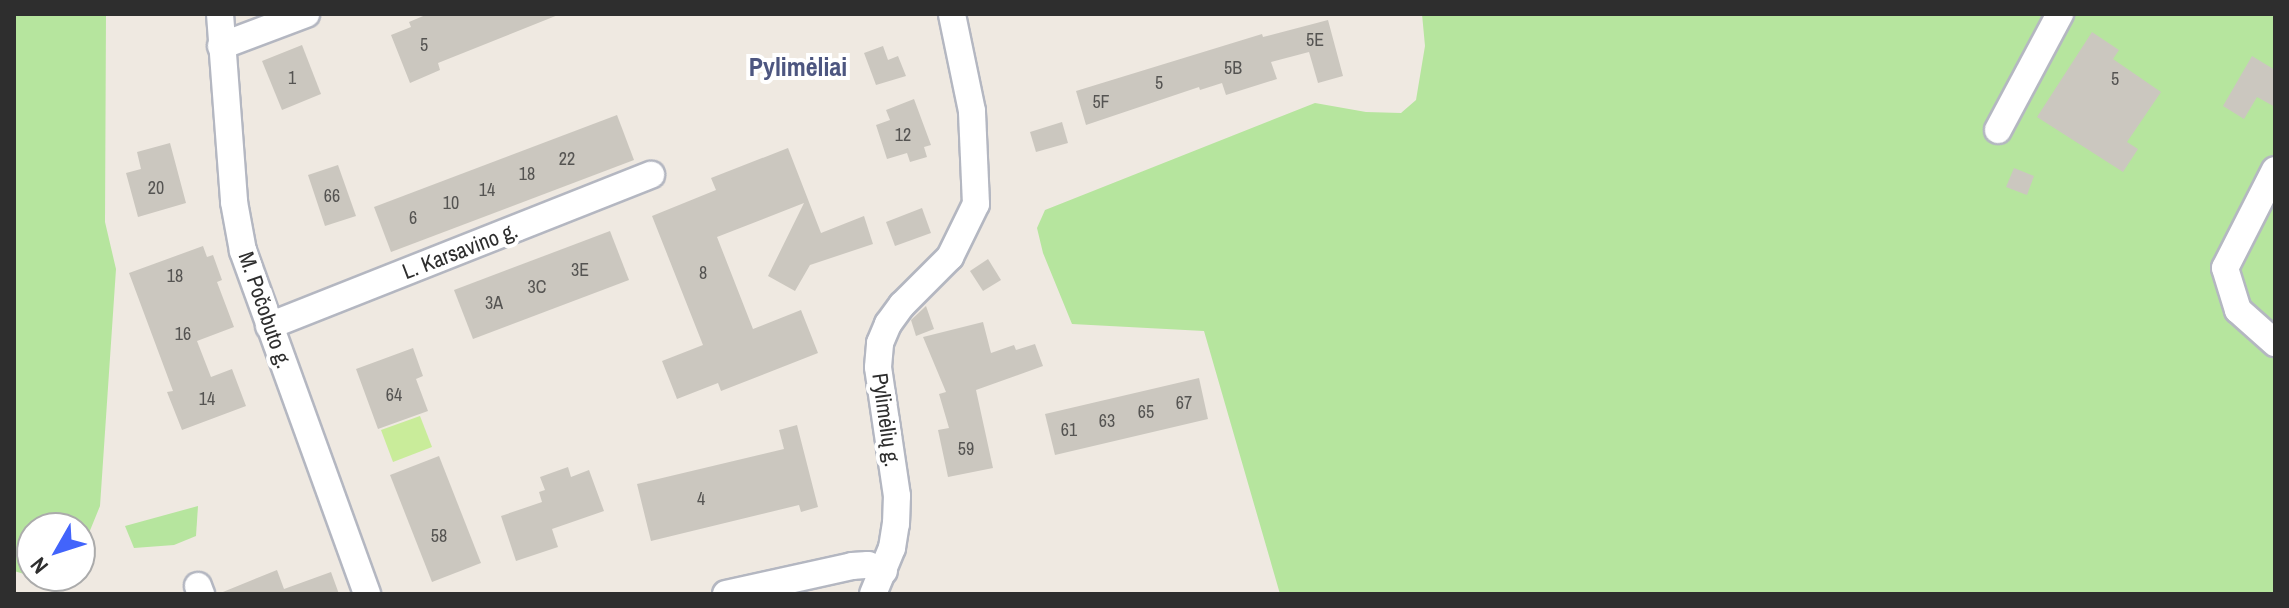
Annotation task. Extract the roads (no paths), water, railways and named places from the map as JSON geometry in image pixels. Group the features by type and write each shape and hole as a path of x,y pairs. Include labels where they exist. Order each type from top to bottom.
{"street":[{"name":"M. Počobuto g.","path":"220,14 234,202 243,251 367,594"},
{"path":"221,46 306,14"},
{"name":"Pylimėlių g.","path":"879,582 896,524 897,496 879,380 880,343 888,324 902,305 950,257 976,204 972,111 952,14"},
{"path":"1998,130 2060,14"},
{"path":"2275,170 2225,268 2238,310 2275,342"},
{"name":"L. Karsavino g.","path":"269,326 651,175"},
{"path":"726,594 852,566 868,565 879,582"}],"district":[{"name":"Pylimėliai","path":"798,67"}]}
